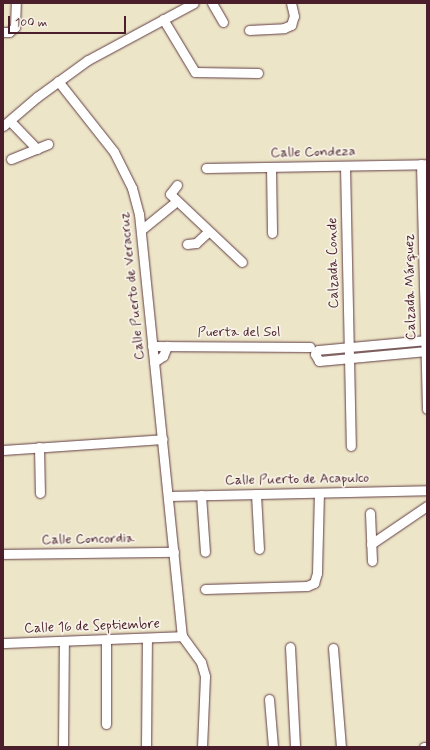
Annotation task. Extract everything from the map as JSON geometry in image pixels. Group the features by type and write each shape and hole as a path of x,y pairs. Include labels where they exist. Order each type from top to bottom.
{"street":[{"path":"3,32 9,32 15,27 16,3"},
{"path":"36,148 6,124 58,81 88,60 194,3"},
{"path":"212,3 223,22"},
{"path":"249,30 284,28 291,26 294,16 291,3"},
{"path":"163,19 195,72 258,73"},
{"name":"Calle Puerto de Veracruz","path":"58,81 120,165 135,197 141,230 182,636 204,670 202,747"},
{"path":"11,159 48,144"},
{"name":"Calle Condeza","path":"206,168 424,164"},
{"name":"Calzada Márquez","path":"424,164 427,409"},
{"name":"Calzada Conde","path":"345,166 351,446"},
{"path":"271,167 272,233"},
{"path":"178,184 170,194 208,232 242,262"},
{"path":"141,230 177,201"},
{"path":"187,244 196,243 208,232"},
{"path":"426,340 318,350 315,354 319,361 426,351"},
{"name":"Puerta del Sol","path":"152,346 310,347"},
{"path":"154,362 163,356 167,346"},
{"path":"3,450 163,439"},
{"path":"39,447 40,493"},
{"name":"Calle Puerto de Acapulco","path":"168,496 427,490"},
{"path":"205,589 307,586 314,583 318,573 318,520 316,493"},
{"path":"256,494 259,549"},
{"path":"201,495 205,552"},
{"path":"371,544 427,506"},
{"path":"370,513 372,561"},
{"name":"Calle Concordia","path":"3,554 174,552"},
{"name":"Calle 16 de Septiembre","path":"3,643 147,639 182,636"},
{"path":"146,747 147,639"},
{"path":"106,640 106,724"},
{"path":"64,641 64,747"},
{"path":"290,647 295,747"},
{"path":"333,648 341,747"},
{"path":"269,699 273,747"}]}
